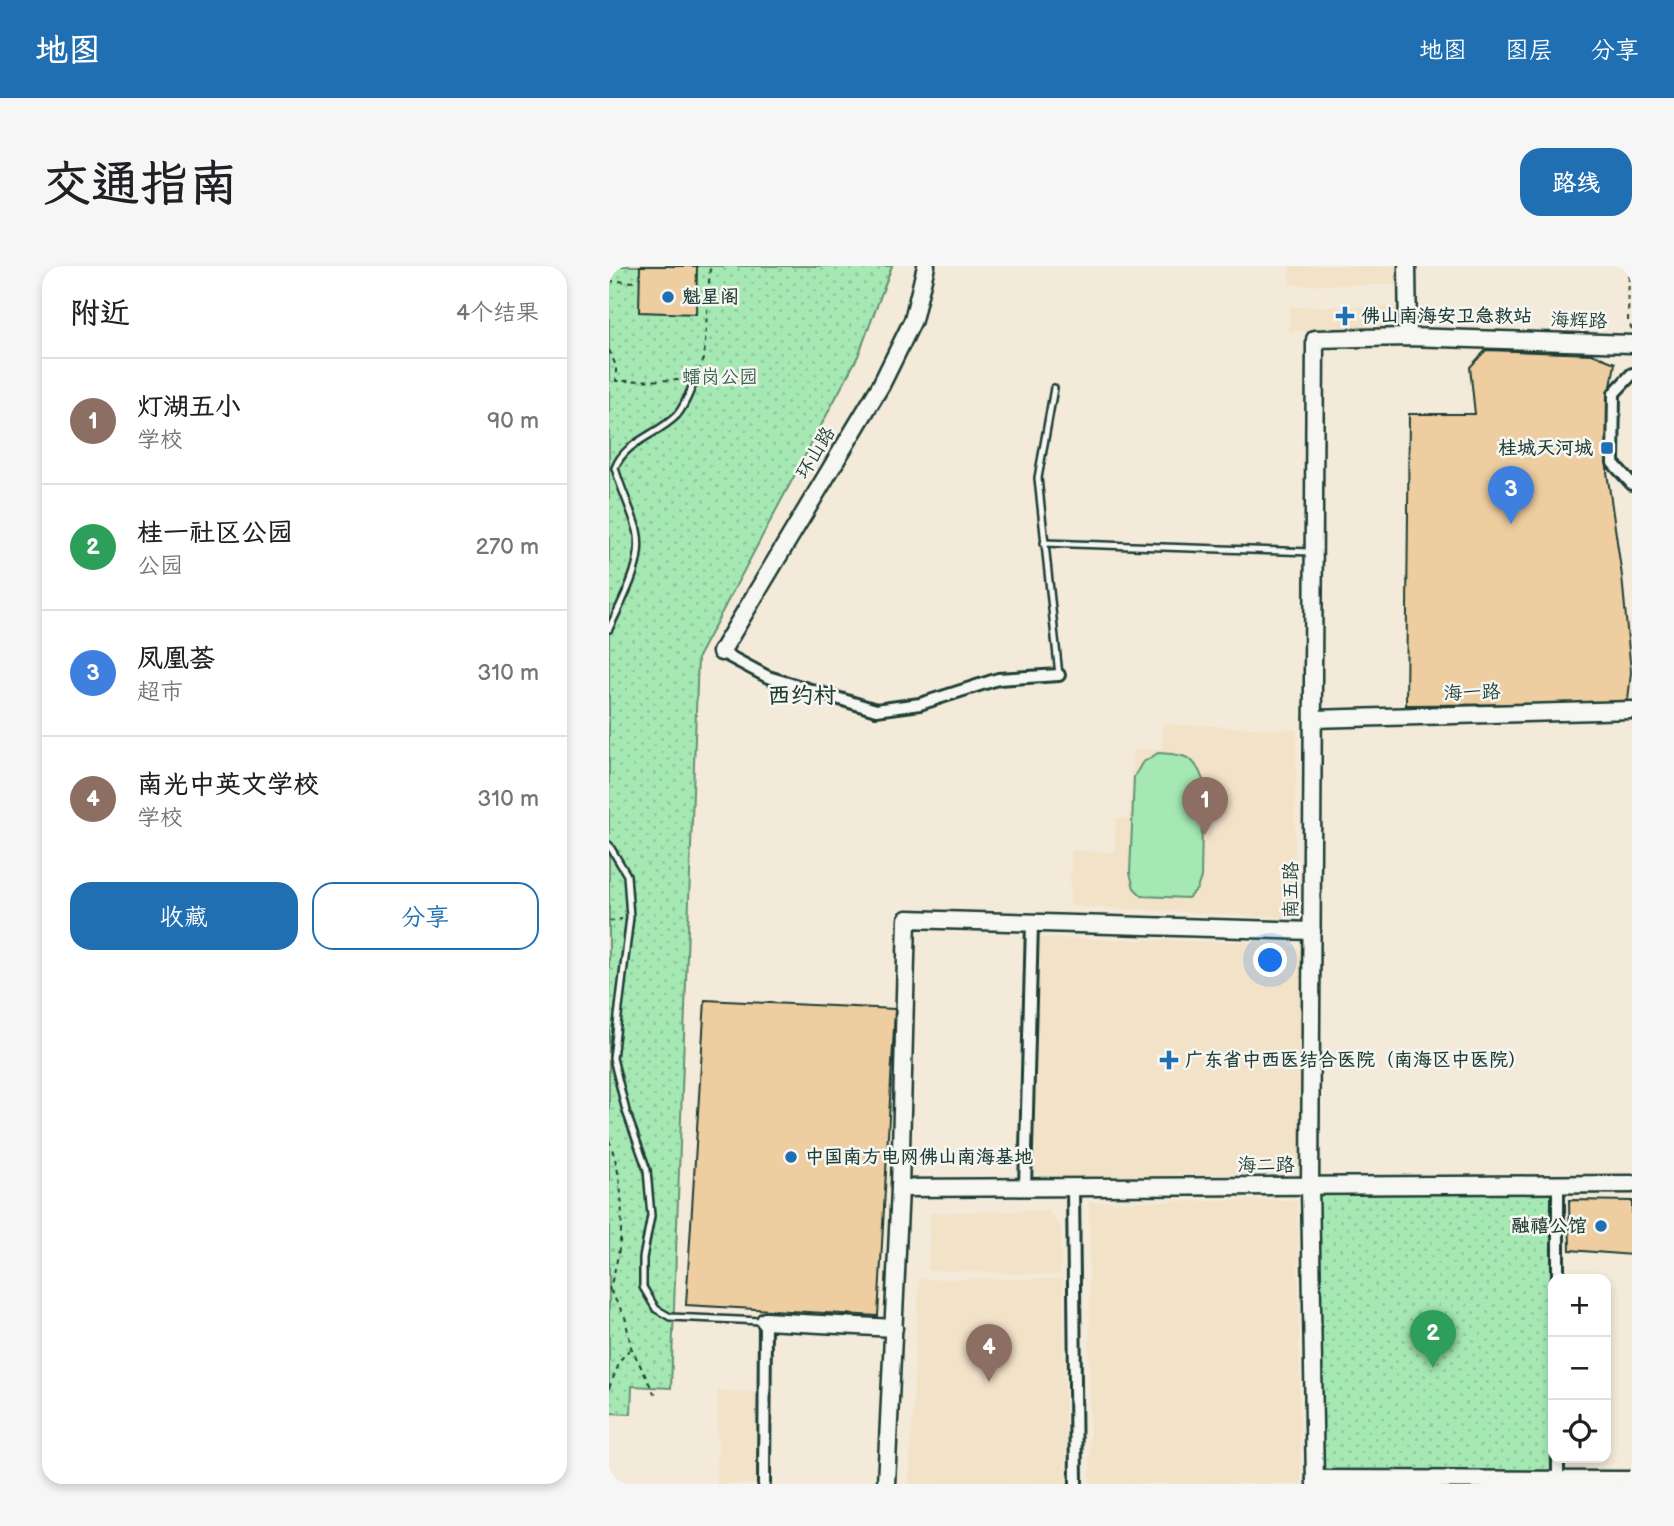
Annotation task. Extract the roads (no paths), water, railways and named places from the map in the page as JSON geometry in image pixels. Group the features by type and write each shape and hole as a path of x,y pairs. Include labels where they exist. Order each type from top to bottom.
{"street":[{"name":"环山路","path":"721,652 881,385 913,320 926,266"},
{"path":"1407,266 1408,337"},
{"name":"海辉路","path":"1315,339 1408,337 1632,344"},
{"name":"南五路","path":"1315,339 1310,1186 1315,1482"},
{"path":"1632,374 1614,393 1613,463 1632,484"},
{"path":"721,652 768,677 876,710 919,704 998,680 1059,675"},
{"name":"海一路","path":"1313,719 1632,710"},
{"path":"887,1484 900,1188 907,919 1312,931"},
{"path":"1025,1187 1031,924"},
{"path":"1558,1184 1558,1274"},
{"name":"海二路","path":"900,1188 1632,1184"},
{"path":"1073,1187 1076,1484"},
{"path":"764,1484 765,1321 894,1328"},
{"path":"1558,1463 1558,1479"},
{"path":"1315,1482 1632,1480"}],"lane":[{"path":"609,629 626,593 637,560 637,532 615,468 629,448 666,425 679,412 695,380"},
{"path":"1054,388 1038,478 1059,675"},
{"path":"1044,543 1314,552"},
{"path":"609,845 627,875 630,917 613,1059 626,1111 647,1170 652,1216 643,1258 643,1287 656,1309 670,1317 765,1321"}],"place":[{"name":"魁星阁","path":"668,297"},
{"name":"佛山南海安卫急救站","path":"1345,316"},
{"name":"桂城天河城","path":"1607,448"},
{"name":"凤凰荟","path":"1511,524"},
{"name":"灯湖五小","path":"1205,835"},
{"name":"广东省中西医结合医院（南海区中医院）","path":"1169,1060"},
{"name":"中国南方电网佛山南海基地","path":"791,1157"},
{"name":"融禧公馆","path":"1601,1226"},
{"name":"桂一社区公园","path":"1433,1368"},
{"name":"南光中英文学校","path":"989,1382"}],"district":[{"name":"西约村","path":"802,696"}],"park label":[{"name":"𧒽岗公园","path":"720,377"}]}
